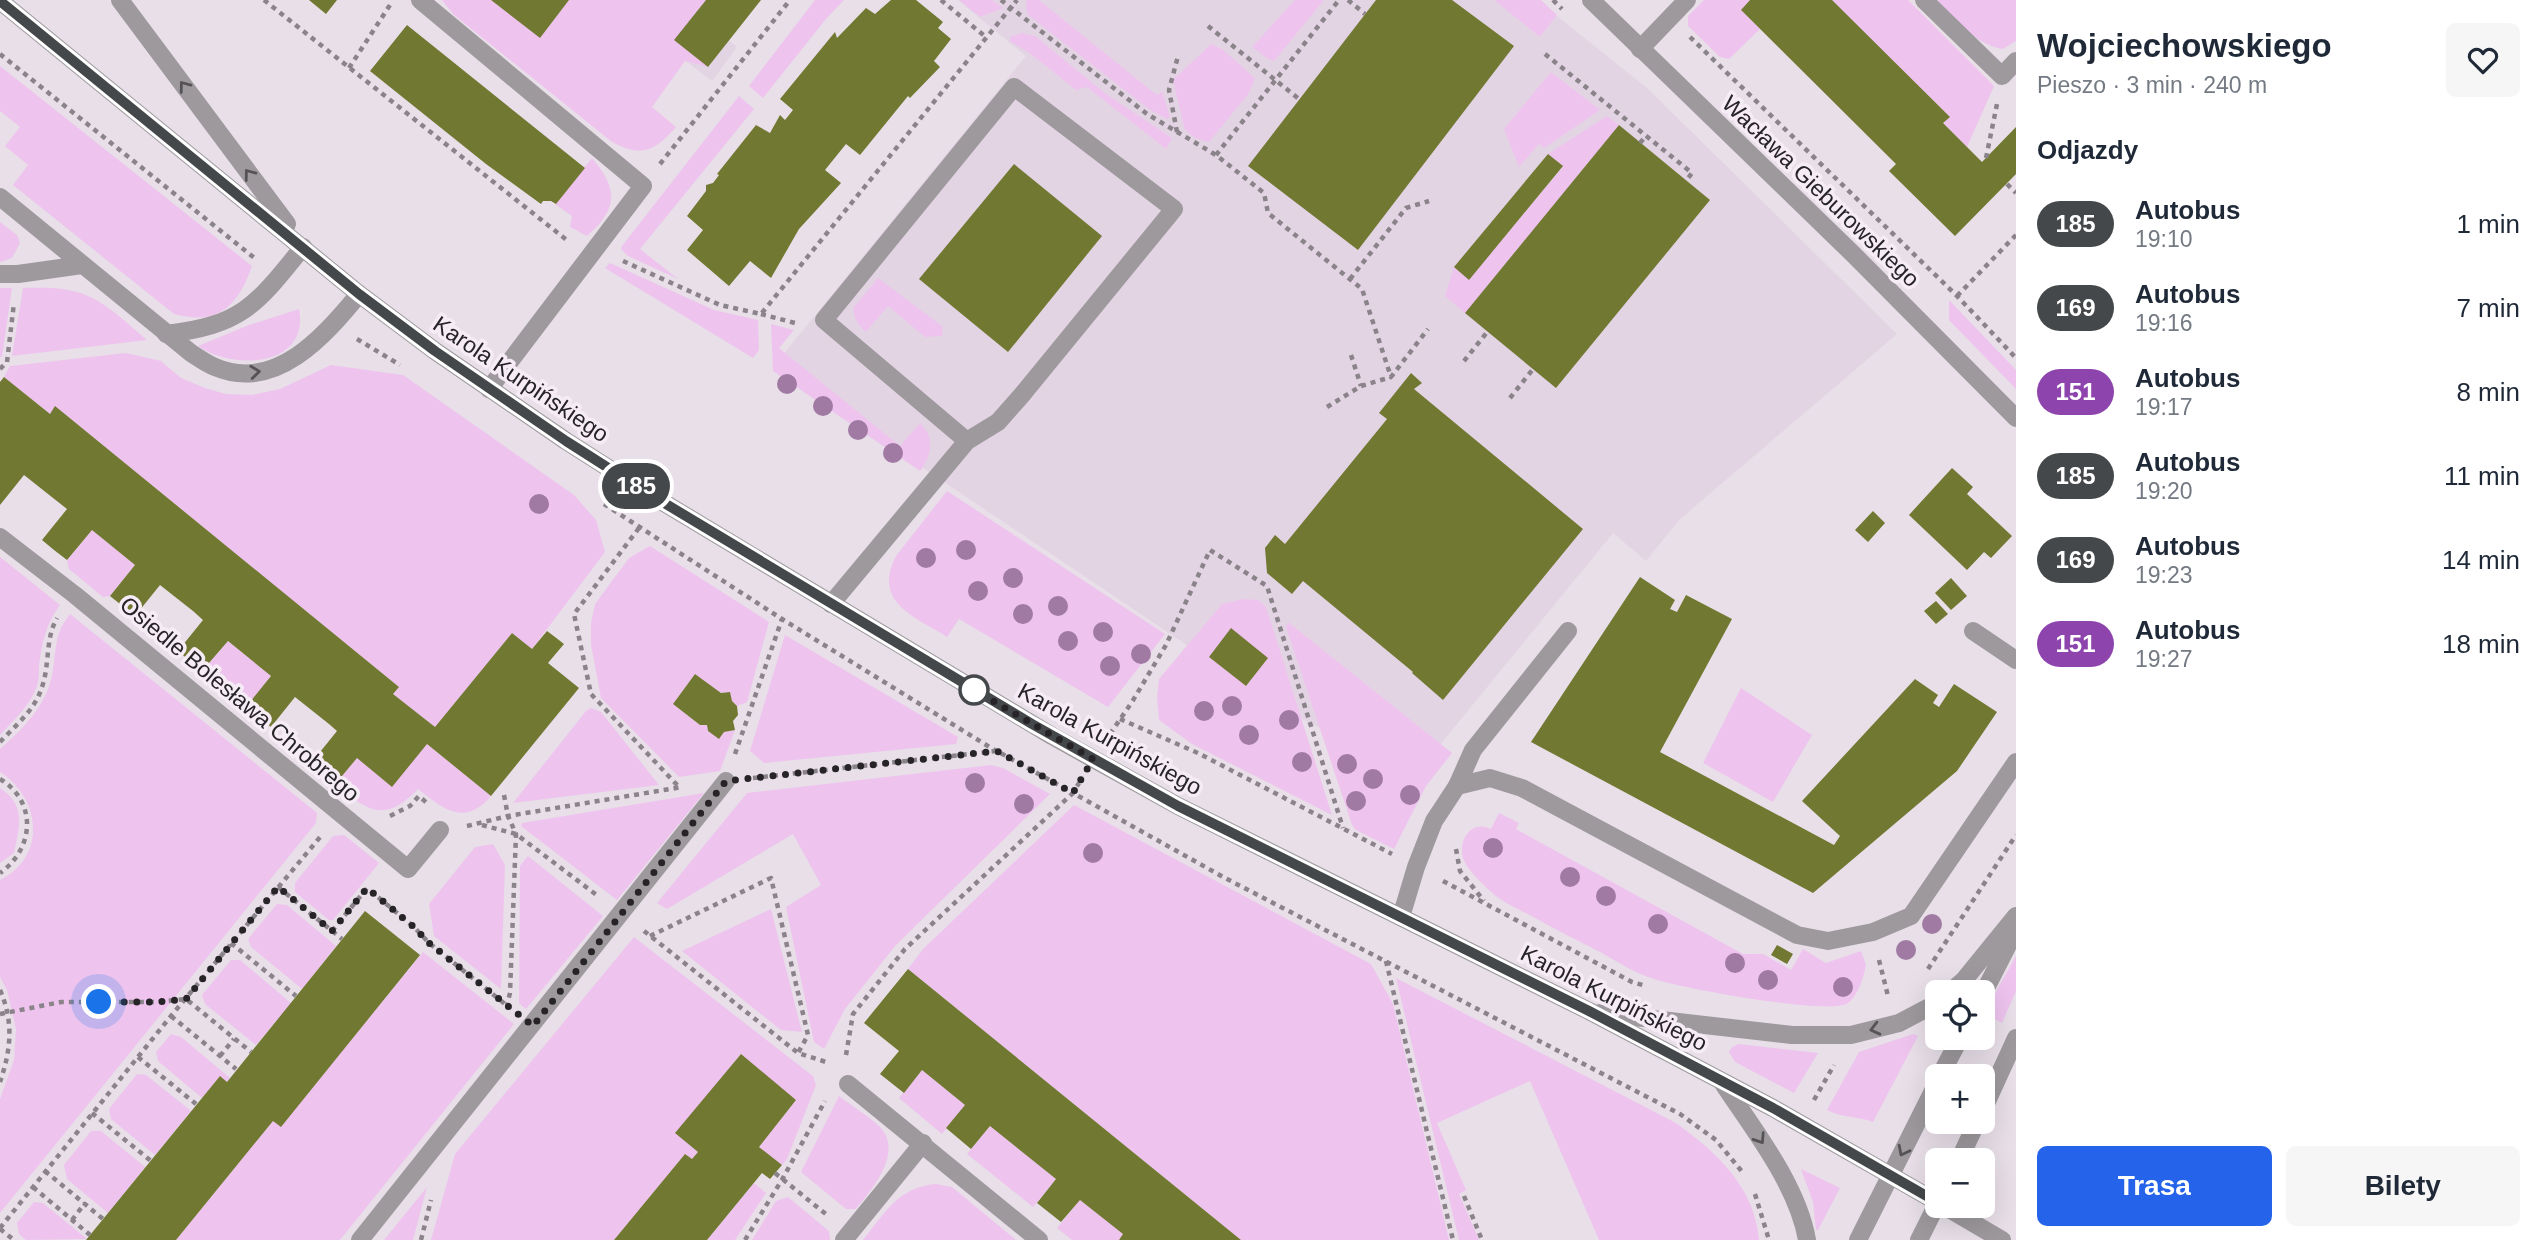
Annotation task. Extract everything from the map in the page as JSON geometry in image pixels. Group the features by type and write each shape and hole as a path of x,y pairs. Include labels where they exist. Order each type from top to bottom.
{"street":[{"name":"Karola Kurpińskiego","path":"120,0 303,247"},
{"path":"420,0 643,186 489,389"},
{"name":"Wacława Gieburowskiego","path":"1591,0 1854,255 2016,418"},
{"path":"1640,49 1686,0"},
{"path":"1924,0 2002,76 2016,61"},
{"name":"Karola Kurpińskiego","path":"0,1 359,294 489,389 635,485 1093,759 1200,817 1589,1011 1800,1124 1925,1196"},
{"path":"831,604 967,440 998,422 1021,396 1174,209 1014,87 824,320 967,440"},
{"path":"0,197 191,354 215,368 239,373 260,372 294,360 336,324 359,294"},
{"path":"166,334 210,327 251,307 303,247"},
{"path":"9,274 82,265"},
{"name":"Osiedle Bolesława Chrobrego","path":"0,537 75,595 408,869 449,829"},
{"path":"1401,917 1416,866 1434,821 1457,786 1473,750 1568,631"},
{"path":"1973,631 2016,660"},
{"path":"1457,786 1490,778 1522,788 1797,935 1828,941 1873,932 1911,916 2016,762"},
{"path":"360,1240 726,781"},
{"path":"1964,980 2016,916"},
{"path":"1990,980 2016,929"},
{"path":"1589,1011 1792,1035 1852,1035 1899,1023 1925,1009"},
{"path":"1995,1084 2016,1038"},
{"path":"841,1080 923,1143 1039,1240"},
{"path":"1723,1082 1776,1165 1792,1197 1807,1240"},
{"path":"1858,1240 1925,1107"},
{"path":"847,1237 923,1143"},
{"path":"1919,1240 1930,1218"},
{"path":"1964,1218 2002,1240"}],"path":[{"path":"264,0 580,250 596,248 720,305 761,314 1017,0"},
{"path":"349,68 394,0"},
{"path":"643,186 790,0"},
{"path":"941,0 987,37"},
{"path":"1001,0 1147,114 1216,155 1264,193 1268,213 1362,289 1391,377"},
{"path":"1216,155 1339,0"},
{"path":"1348,0 1365,14"},
{"path":"1669,17 1957,296 2016,358"},
{"path":"1208,26 1299,99"},
{"path":"1545,54 1692,173 1686,181"},
{"path":"1177,133 1169,90 1178,56"},
{"path":"1986,158 2002,76"},
{"path":"1640,144 1646,136"},
{"path":"2007,184 2016,193"},
{"path":"1350,279 1406,208 1429,201"},
{"path":"1957,296 2016,235"},
{"path":"0,369 7,362 9,274"},
{"path":"1326,407 1361,386 1391,377 1428,329"},
{"path":"1464,361 1488,331"},
{"path":"1351,355 1361,386"},
{"path":"1510,398 1533,369"},
{"path":"639,528 574,614 591,694 679,787"},
{"path":"745,1240 841,1080 853,1014 905,949 1073,793 1166,645 1210,550 1267,586 1343,828"},
{"path":"0,742 30,712 37,699 45,674 51,632 56,620 75,595"},
{"path":"726,781 782,620"},
{"path":"1120,719 1198,753 1632,982 1653,988"},
{"path":"449,829 508,816 679,787 997,751 1225,878 1680,1114 1716,1140 1744,1174 1757,1197 1769,1240"},
{"path":"0,779 20,798 27,830 25,844 19,856 0,873"},
{"path":"504,795 508,816 516,834 510,993 507,1005"},
{"path":"384,817 398,814 419,796 438,812"},
{"path":"14,1240 0,1228 340,813"},
{"path":"480,824 516,834 798,1053 832,1064"},
{"path":"1923,977 2016,835"},
{"path":"1455,844 1460,871 1486,905"},
{"path":"650,936 771,878 808,1035 798,1053"},
{"path":"278,887 342,939"},
{"path":"332,931 367,888 429,943 533,1026"},
{"path":"1873,932 1888,996"},
{"path":"231,943 296,996"},
{"path":"1385,960 1453,1240"},
{"path":"1800,1124 1869,1007 1907,989 1925,995"},
{"path":"0,990 8,1012 10,1051 0,1082"},
{"path":"0,1014 61,1002 156,1002 186,999 251,1052"},
{"path":"171,1016 236,1069"},
{"path":"220,1056 234,1039"},
{"path":"138,1057 196,1104"},
{"path":"92,1113 150,1161"},
{"path":"1757,1197 1776,1165"},
{"path":"46,1171 103,1219"},
{"path":"775,1173 847,1237"},
{"path":"33,1187 90,1235"},
{"path":"1464,1196 1482,1240"},
{"path":"72,1220 85,1203"}],"shaded area":[{"path":"442,0 491,0 540,37 569,0 706,0 675,40 708,67 685,61 652,107 676,127 654,147 632,150 612,142 453,14"},
{"path":"815,0 844,0 763,98 749,86"},
{"path":"958,0 1537,0 1647,88 1897,334 1679,520 1646,561 1613,533 1413,778 1273,703 773,367 1026,56"},
{"path":"959,0 992,0 1003,8 980,17"},
{"path":"1026,0 1039,0 1153,92 1158,95 1162,91 1170,117 1167,119 1149,109 1027,14"},
{"path":"1295,0 1324,0 1274,61 1268,59 1252,47"},
{"path":"1494,0 1541,0 1557,15 1540,37"},
{"path":"1704,0 1750,0 1741,10 1760,29 1729,59 1720,57 1688,26 1688,16"},
{"path":"1832,0 1908,0 1994,86 1967,147 1943,123 1949,116"},
{"path":"1937,0 2016,0 2016,41 2003,49 1993,47 1975,37"},
{"path":"691,11 737,47 712,81 665,45"},
{"path":"1022,33 1035,36 1106,94 1172,138 1166,149 1087,87 1076,90 1010,41 1010,37"},
{"path":"1211,44 1222,49 1255,78 1249,93 1209,142 1195,138 1184,127 1173,80"},
{"path":"0,66 252,266 233,302 214,315 189,317 174,314 13,185 28,165 5,146 20,127 0,111"},
{"path":"1551,72 1600,110 1544,148 1539,144 1519,167 1504,129"},
{"path":"739,96 754,109 640,249 678,279 628,256 621,249 622,246"},
{"path":"1607,116 1619,125 1465,313 1445,296 1454,267 1469,279 1563,167 1548,154"},
{"path":"592,158 607,179 611,198 605,216 587,236 570,227 572,216 555,204"},
{"path":"0,222 17,235 20,243 12,258 0,262"},
{"path":"610,263 714,310 758,320 759,350 753,358 605,268"},
{"path":"878,278 943,327 942,336 925,337 888,306 866,332 854,315 854,307"},
{"path":"0,288 12,288 2,357 0,357"},
{"path":"23,288 62,289 90,297 111,309 147,340 12,356"},
{"path":"1949,300 2016,370 2016,389 1949,320"},
{"path":"299,309 299,328 293,343 281,353 266,359 231,359 198,346 249,325"},
{"path":"771,324 794,330 779,348 900,446 920,423 928,434 930,447 927,460 920,471 773,371"},
{"path":"126,353 161,361 181,378 226,394 252,395 280,389 331,365 403,375 574,495 596,520 605,552 532,649 512,633 435,727 393,694 399,687 56,407 50,414 4,377 10,366"},
{"path":"947,491 1165,634 1108,707 959,619 947,637 910,615 893,597 889,586 890,572 896,556"},
{"path":"92,530 135,565 110,596 103,597 69,569 67,560"},
{"path":"650,546 769,622 747,702 737,706 732,701 730,692 721,693 695,674 673,704 700,725 707,725 708,731 719,738 724,732 735,730 720,771 679,777 601,698 591,645 591,623 595,604 629,558"},
{"path":"0,557 60,605 45,634 36,690 22,711 0,735"},
{"path":"1244,599 1258,600 1266,607 1332,815 1192,744 1159,720 1159,679 1222,604"},
{"path":"70,614 317,813 316,823 0,1213 0,1099 14,1060 16,1029 7,990 0,977 0,880 15,870 26,857 33,827 24,797 14,783 0,772 0,749 25,725 45,697 52,675 58,636"},
{"path":"1288,622 1452,753 1426,786 1394,849 1356,830 1352,825 1286,627"},
{"path":"785,635 958,737 956,744 764,763 750,751"},
{"path":"228,641 271,676 246,707 238,707 204,678 202,671"},
{"path":"1741,688 1812,735 1773,802 1703,763"},
{"path":"591,708 601,712 659,785 513,803 586,711"},
{"path":"427,744 491,796 472,811 463,813 445,808 418,789 397,806 378,810 360,803 338,787 337,782 357,758"},
{"path":"991,765 1003,768 1050,794 896,945 845,1009 824,1049 814,1042 786,907 821,885 793,834 667,909 657,903 747,793"},
{"path":"0,788 14,802 19,825 14,853 0,863"},
{"path":"704,793 617,900 521,826 522,823"},
{"path":"1074,805 1371,964 1393,1004 1449,1240 1241,1240 908,969 923,949"},
{"path":"1499,813 1519,823 1516,829 1743,954 1763,954 1791,970 1803,949 1826,963 1861,951 1866,965 1858,991 1848,1003 1814,1006 1693,988 1654,979 1634,971 1506,903 1471,871 1463,858 1464,838 1477,827 1491,829"},
{"path":"344,835 379,863 333,920 329,920 295,892 295,883 333,836"},
{"path":"493,844 505,865 501,989 434,936 429,904 475,847"},
{"path":"528,856 603,916 526,1009 519,1003 520,866"},
{"path":"277,904 287,905 336,946 302,989 251,947 248,939"},
{"path":"771,909 802,1032 781,1030 682,951"},
{"path":"634,937 813,1076 816,1085 787,1159 782,1165 759,1147 796,1100 740,1055 676,1133 698,1152 692,1159 685,1154 614,1240 431,1240 455,1154"},
{"path":"423,952 514,1024 340,1240 176,1240 273,1121 281,1126"},
{"path":"2016,956 2016,991 2002,1023 1995,1019 1995,993"},
{"path":"231,960 240,960 291,1003 256,1045 205,1004 202,995"},
{"path":"1396,978 1676,1123 1719,1159 1742,1187 1756,1221 1759,1240 1599,1240 1530,1081 1437,1123 1466,1190 1459,1194 1479,1240 1459,1240"},
{"path":"171,1034 181,1037 230,1078 227,1082 220,1076 202,1098 158,1061 156,1052"},
{"path":"1913,1034 1918,1036 1873,1122 1827,1110 1859,1052"},
{"path":"1739,1044 1818,1053 1794,1093 1735,1062 1729,1052"},
{"path":"922,1070 965,1105 942,1134 899,1098"},
{"path":"137,1074 146,1075 191,1111 155,1155 111,1119 109,1109"},
{"path":"839,1096 879,1126 889,1147 883,1170 856,1209 846,1209 801,1172"},
{"path":"990,1126 1056,1179 1033,1207 967,1154"},
{"path":"91,1131 101,1131 145,1167 108,1213 67,1179 64,1165"},
{"path":"1801,1169 1840,1188 1818,1230 1813,1202"},
{"path":"754,1183 766,1193 735,1240 707,1240"},
{"path":"936,1184 952,1187 1016,1240 863,1240 902,1196 923,1186"},
{"path":"427,1187 413,1240 384,1240"},
{"path":"788,1197 829,1231 830,1240 752,1240 776,1201"},
{"path":"1080,1200 1123,1234 1119,1240 1072,1240 1057,1228"},
{"path":"34,1202 43,1203 87,1239 26,1240 19,1234 17,1223"}],"building":[{"path":"309,0 337,0 326,14"},
{"path":"491,0 569,0 540,38"},
{"path":"706,0 761,0 708,67 674,40"},
{"path":"891,0 916,0 943,22 938,28 951,39 934,61 940,67 910,98 908,96 860,155 846,144 825,170 841,183 799,229 771,278 750,261 729,286 687,250 703,230 687,216 706,191 706,185 713,183 719,175 717,174 756,125 770,133 780,115 785,120 793,110 780,99 835,32 837,38 866,8 875,14"},
{"path":"1376,0 1452,0 1514,46 1358,250 1248,166"},
{"path":"1750,0 1832,0 1950,117 1943,123 1982,162 2016,127 2016,174 1955,236 1889,171 1896,164 1741,10"},
{"path":"407,25 585,168 556,204 543,201 541,204 486,164 370,71"},
{"path":"1619,125 1710,200 1556,388 1465,313"},
{"path":"1548,154 1563,166 1469,280 1454,267"},
{"path":"1014,164 1102,236 1008,352 919,279"},
{"path":"1411,373 1422,383 1414,389 1583,529 1443,700 1303,581 1292,594 1267,573 1265,548 1275,535 1285,544 1387,419 1379,413"},
{"path":"4,377 50,414 55,406 399,687 393,694 435,727 512,633 532,649 547,631 564,644 548,663 579,688 491,796 427,744 392,787 357,758 337,782 312,762 337,731 329,724 295,697 271,727 246,707 271,676 228,641 202,671 178,651 203,620 193,611 160,585 135,616 110,596 135,565 92,530 67,560 54,550 42,540 67,509 24,475 0,505 0,382"},
{"path":"1952,468 1973,487 1967,494 2012,536 1991,558 1984,552 1967,570 1909,515"},
{"path":"1873,511 1885,523 1868,542 1855,530"},
{"path":"1640,577 1675,600 1670,609 1677,612 1686,595 1732,619 1660,752 1834,845 1840,836 1802,801 1915,679 1938,695 1933,703 1939,707 1954,684 1997,712 1957,771 1813,893 1531,742"},
{"path":"1951,578 1967,596 1951,610 1935,593"},
{"path":"1936,601 1948,614 1936,624 1924,611"},
{"path":"1231,628 1268,658 1246,686 1209,657"},
{"path":"695,674 721,693 730,692 732,701 737,706 738,715 733,721 735,730 724,732 719,739 708,731 707,725 700,725 673,704"},
{"path":"365,911 420,955 281,1127 273,1121 176,1240 86,1240 220,1076 227,1082"},
{"path":"1777,945 1793,954 1787,964 1771,955"},
{"path":"908,969 1241,1240 1119,1240 1123,1234 1080,1200 1061,1222 1037,1203 1056,1179 990,1126 971,1149 946,1128 965,1105 922,1070 904,1093 880,1074 899,1051 864,1023"},
{"path":"741,1054 796,1100 759,1147 782,1165 770,1179 762,1173 707,1240 614,1240 685,1154 692,1159 698,1152 675,1133"}],"bus line":[{"name":"185","path":"0,1 359,294 435,351 646,492 1032,724 1178,806 1589,1011 1773,1108 1925,1195"}],"route":[{"path":"99,1002 186,999 278,887 332,931 367,888 429,943 533,1026 726,781 997,751 1073,793 1093,759 974,690"}]}
